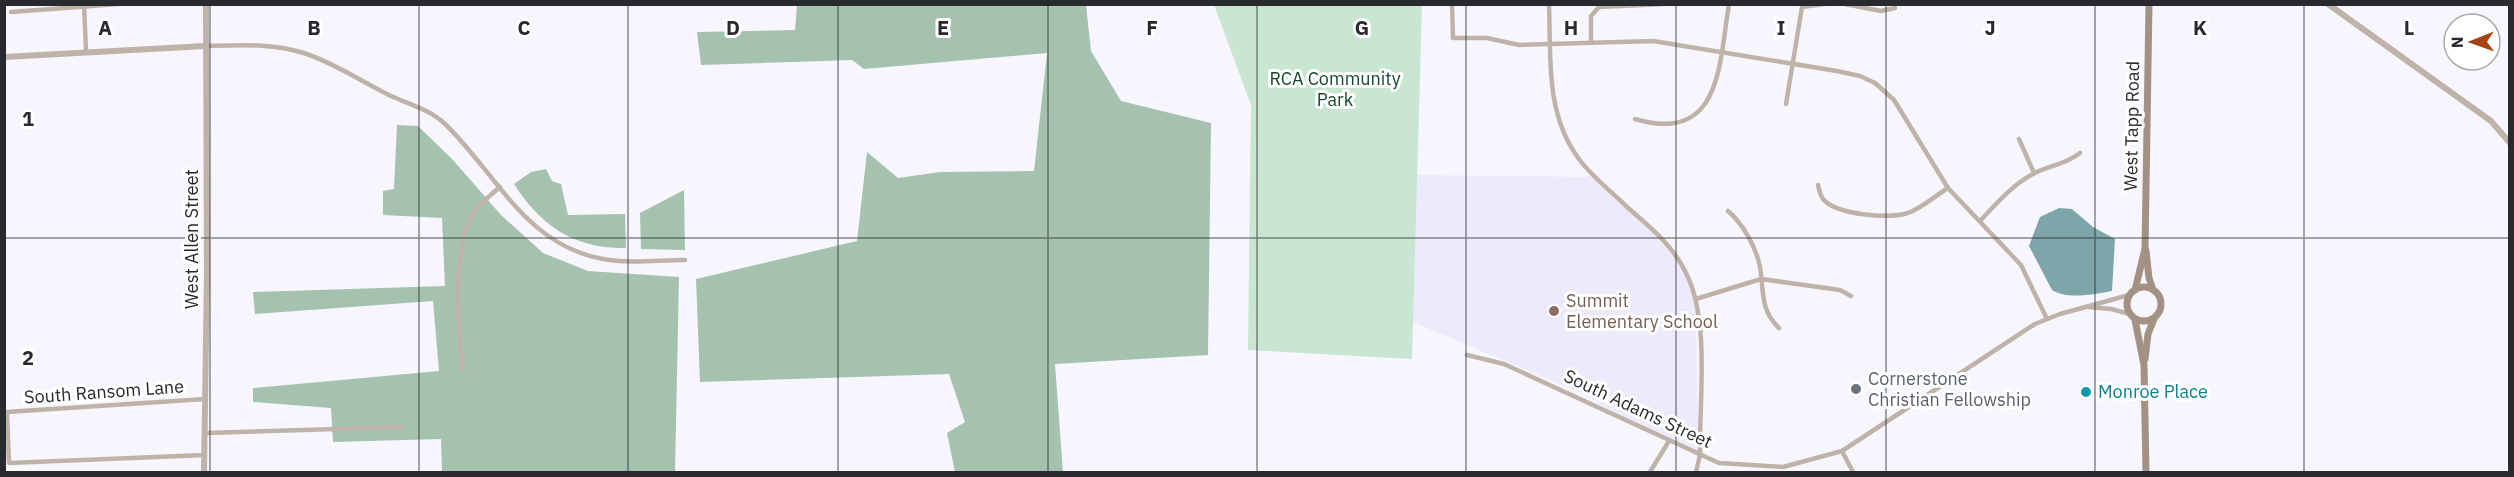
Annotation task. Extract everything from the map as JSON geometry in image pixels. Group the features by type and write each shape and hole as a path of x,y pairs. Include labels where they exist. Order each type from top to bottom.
{"main road":[{"name":"West Tapp Road","path":"2146,472 2144,365 2148,334 2161,304 2153,290 2145,249 2149,4"},
{"name":"West Tapp Road","path":"2144,365 2133,317 2127,305 2145,249"},
{"path":"2132,292 2144,287 2153,290"},
{"path":"2133,317 2145,322 2154,319"}],"street":[{"path":"11,12 119,4"},
{"name":"West Allen Street","path":"204,472 206,399 204,46 206,4"},
{"path":"1452,4 1453,38 1488,38 1514,45 1653,41 1860,76 1875,83 1899,108 1948,188 2021,264 2034,287 2047,319"},
{"path":"1549,4 1554,101 1567,141 1592,174 1674,253 1687,274 1696,299 1700,334 1700,455 1696,472"},
{"path":"1591,43 1592,16 1599,7 1665,4"},
{"path":"1635,119 1663,122 1691,118 1699,114 1712,95 1730,4"},
{"path":"1786,104 1802,7 1824,4"},
{"path":"1845,4 1881,11 1895,8"},
{"path":"2328,4 2491,121 2509,141"},
{"path":"84,5 86,50"},
{"path":"4,57 86,50 204,46 269,46 302,53 335,66 397,99 426,110 444,123 534,226 552,241 579,253 605,259 685,260"},
{"path":"2019,138 2034,173"},
{"path":"1980,221 2014,186 2034,173 2069,162 2080,153"},
{"path":"1818,185 1822,198 1831,205 1885,217 1910,212 1948,188"},
{"path":"462,371 458,298 465,233 475,211 500,187"},
{"path":"1728,211 1739,221 1756,254 1766,311 1779,328"},
{"path":"1696,299 1761,279 1840,290 1851,296"},
{"name":"South Adams Street","path":"1467,355 1504,364 1700,455 1739,466 1783,467 1842,451 2024,330 2047,319 2132,292"},
{"name":"South Adams Street","path":"2082,307 2112,309 2133,317"},
{"name":"South Ransom Lane","path":"6,412 206,399"},
{"path":"6,412 9,463 205,455"},
{"path":"205,432 402,427"},
{"path":"1650,472 1669,441"},
{"path":"1842,451 1853,472"}],"shaded area":[{"name":"Summit Elementary School","path":"1417,175 1594,177 1676,251 1695,300 1699,457 1637,426 1586,395 1413,322"}],"green space":[{"path":"797,5 1086,5 1091,51 1121,101 1211,123 1208,355 1055,364 1063,472 955,472 947,433 965,422 949,374 700,382 696,279 857,241 867,152 898,178 940,172 1034,171 1047,53 864,69 852,60 701,65 697,32 795,30"},
{"name":"RCA Community Park","path":"1214,5 1422,5 1412,359 1248,350 1251,105"},
{"path":"397,125 418,126 453,160 501,215 543,253 588,271 679,277 675,472 442,472 441,439 333,442 331,408 253,402 253,388 439,371 433,301 255,314 253,292 445,286 442,218 383,215 383,191 394,189"},
{"path":"546,169 552,181 561,184 568,215 625,214 626,248 590,244 575,239 548,223 536,212 514,184 531,172"},
{"path":"684,190 685,250 641,249 640,213"}],"water":[{"path":"2059,208 2072,209 2093,227 2115,239 2112,291 2073,296 2052,290 2029,246 2040,217"}],"place":[{"name":"Summit Elementary School","path":"1554,311"},
{"name":"Cornerstone Christian Fellowship","path":"1856,389"},
{"name":"Monroe Place","path":"2086,392"}]}
